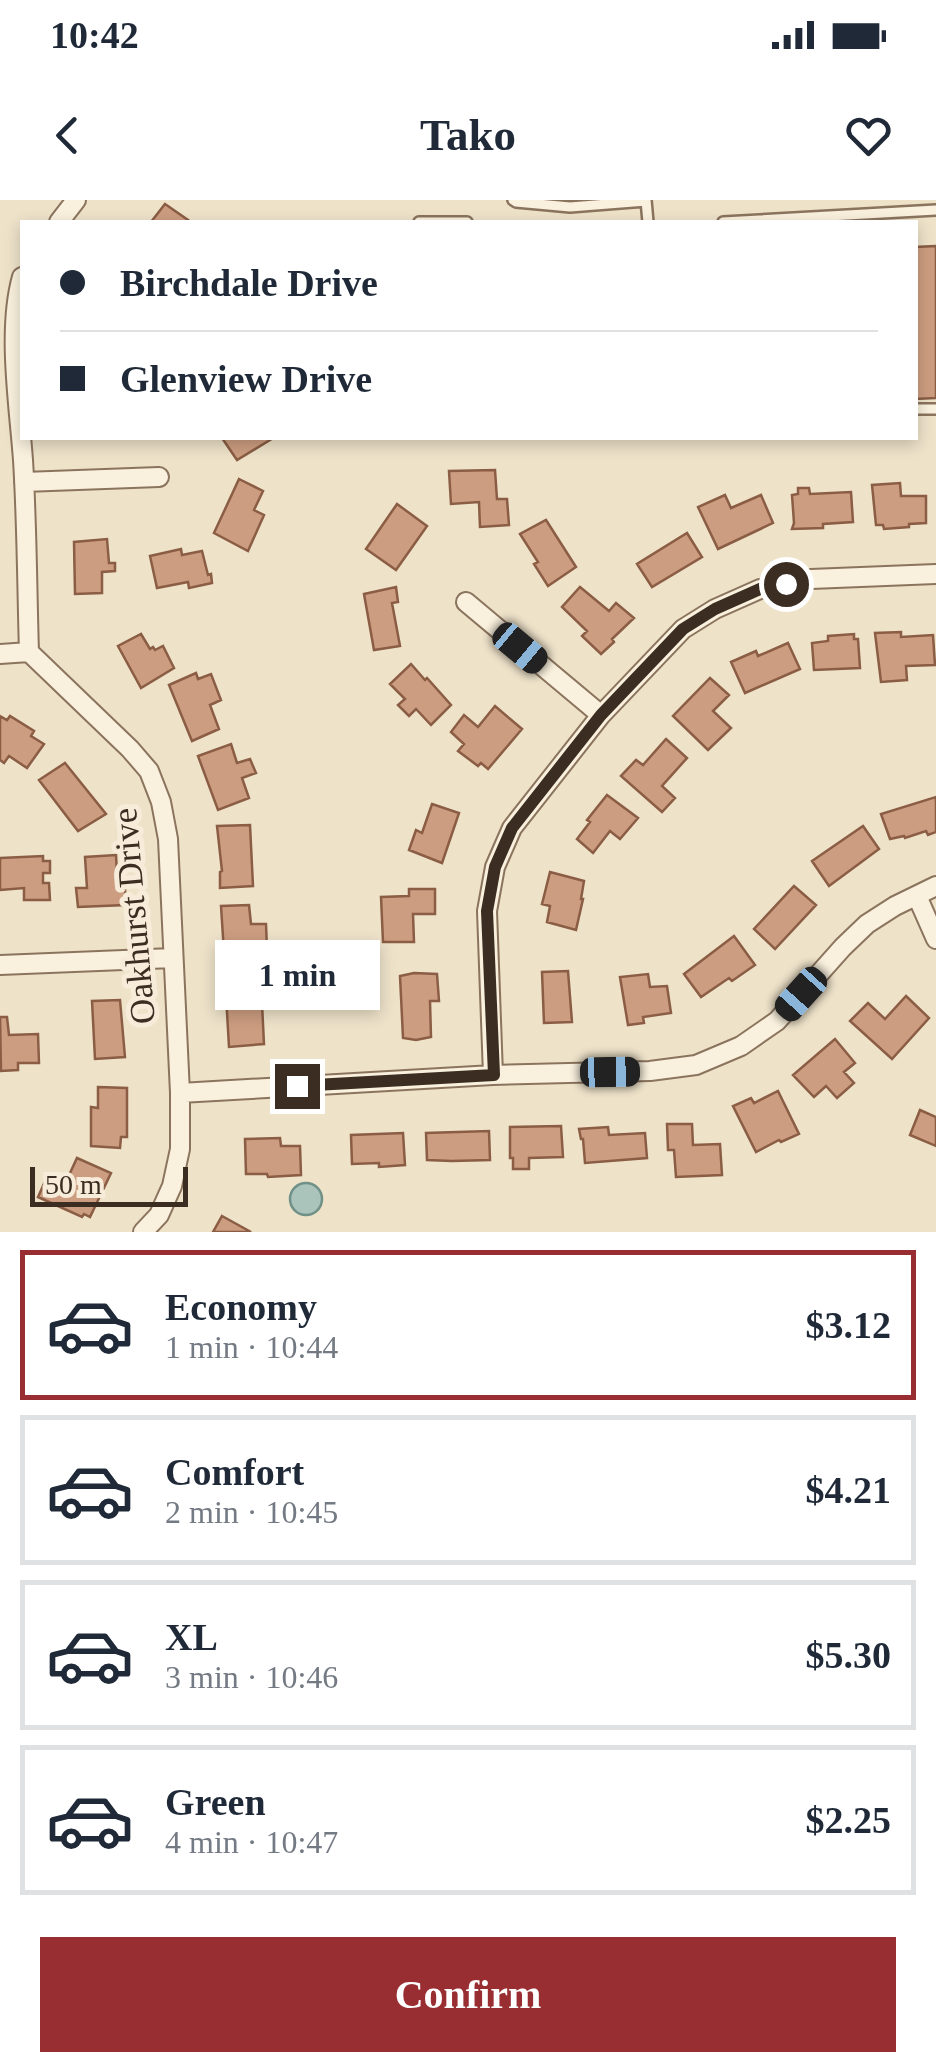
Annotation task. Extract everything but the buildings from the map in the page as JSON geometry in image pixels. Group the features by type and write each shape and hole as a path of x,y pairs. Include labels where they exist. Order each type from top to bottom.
{"street":[{"path":"61,220 76,200"},
{"path":"20,288 15,336 20,417"},
{"path":"0,654 30,652 21,440"},
{"path":"24,482 159,477"},
{"path":"494,1075 487,911 495,867 512,828 601,715 683,629 760,589 812,579 936,574"},
{"path":"466,602 601,715"},
{"name":"Oakhurst Drive","path":"30,652 130,749 149,771 161,802 168,839 180,1149 172,1186 159,1215 143,1232"},
{"path":"180,1092 650,1071 696,1065 742,1046 777,1021 867,924 936,886"},
{"path":"916,896 936,939"},
{"path":"0,965 173,958"}],"lane":[{"path":"513,200 570,208 646,200"},
{"path":"863,200 864,214"},
{"path":"758,220 936,210"}],"water":[{"path":"306,1183 317,1188 322,1199 317,1210 306,1215 295,1210 290,1199 295,1188"}],"route":[{"path":"297,1086 494,1075 487,911 495,867 512,828 601,715 683,629 760,589 786,584"}]}
